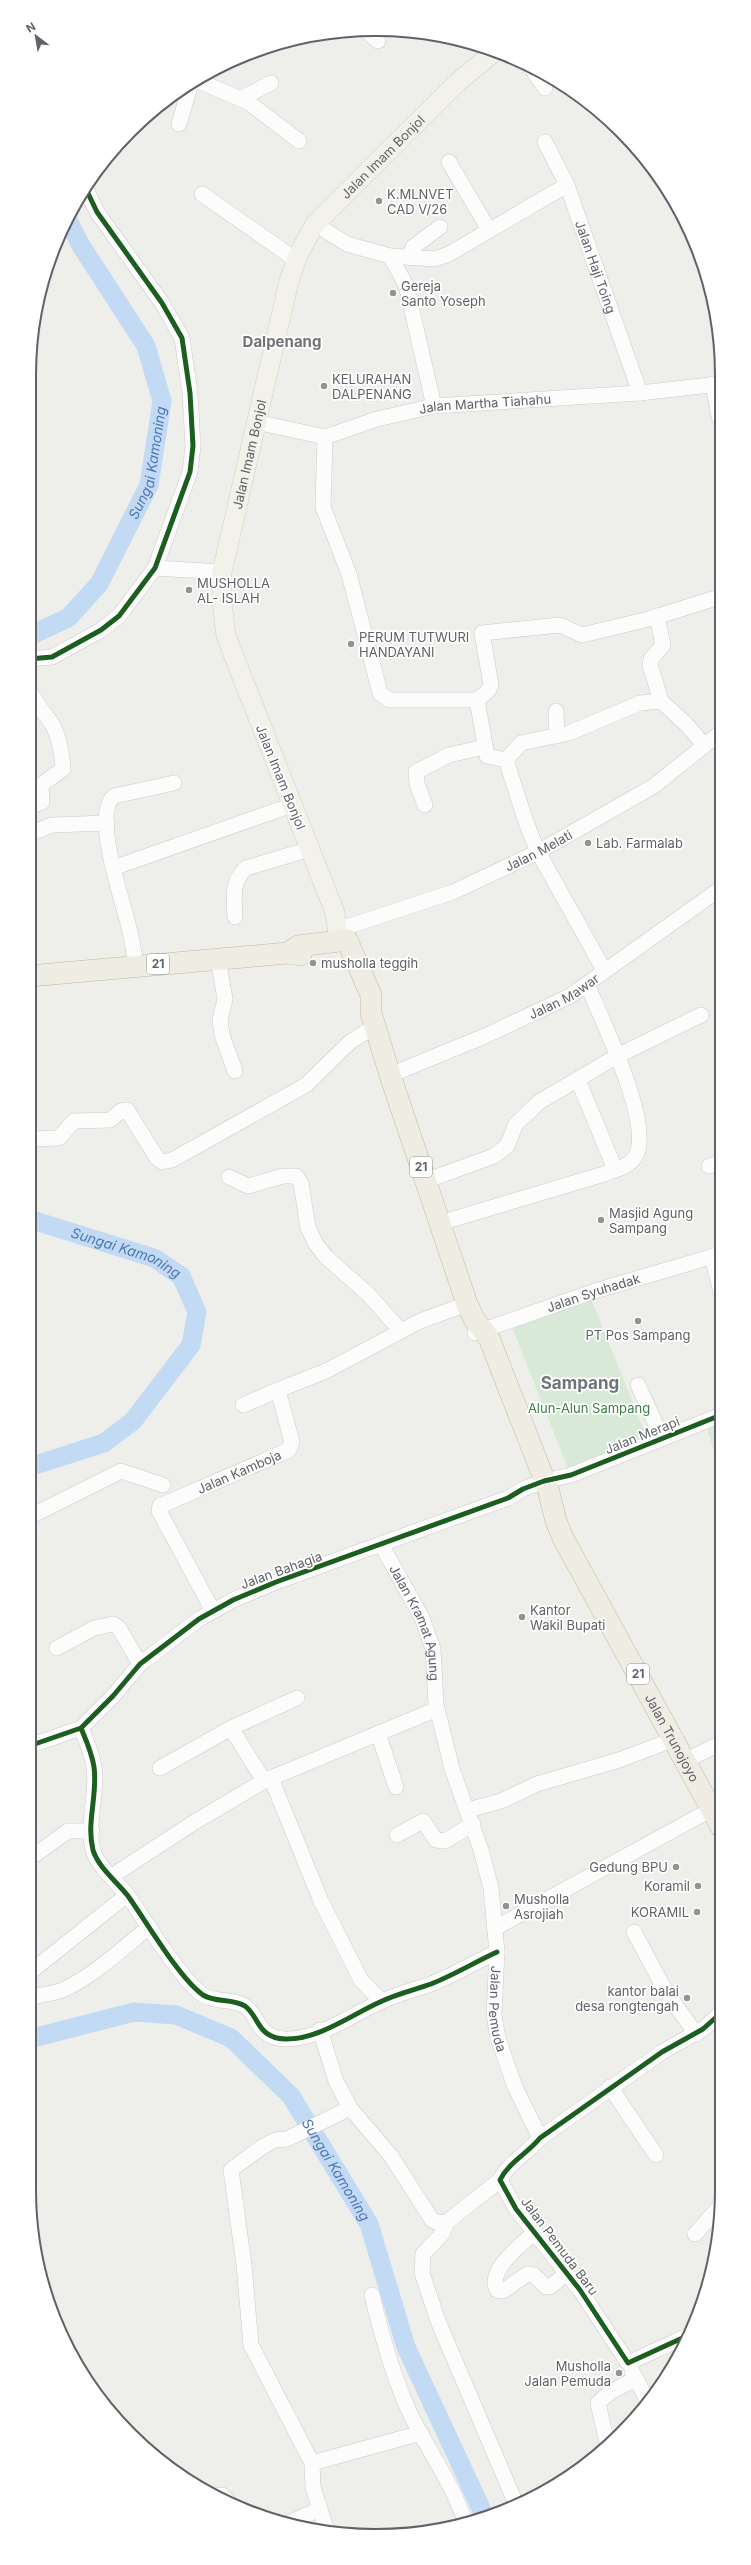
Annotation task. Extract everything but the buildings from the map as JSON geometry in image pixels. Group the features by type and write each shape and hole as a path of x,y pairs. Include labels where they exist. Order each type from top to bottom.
{"highway":[{"name":"21","path":"36,975 288,953 298,955 340,937 371,995 373,1020 390,1075 425,1181 475,1321 475,1342 540,1488"},
{"name":"Jalan Trunojoyo","path":"540,1488 595,1597 687,1760 715,1814"}],"main road":[{"name":"Jalan Imam Bonjol","path":"340,937 310,849 226,636 222,602 222,572 256,422 296,260 315,224 459,81 490,56"}],"street":[{"path":"372,36 378,41"},
{"path":"537,77 545,88"},
{"path":"203,83 240,99 299,142"},
{"path":"240,99 271,83"},
{"path":"179,124 187,93"},
{"name":"Jalan Haji Toing","path":"545,142 567,185 640,394"},
{"path":"449,162 489,230"},
{"path":"315,224 347,244 390,256 435,259 449,254 567,185"},
{"path":"36,658 52,657 101,630 119,616 155,568 190,472 193,446 186,357 182,338 162,303 97,212 88,194"},
{"path":"202,194 296,260"},
{"path":"409,257 413,247 440,227"},
{"path":"390,256 406,285 434,406"},
{"name":"Jalan Martha Tiahahu","path":"325,437 377,419 434,406 640,394 715,384"},
{"path":"256,422 325,437 323,508 349,574 380,693 389,700 477,700 488,691 491,685 481,634 483,632 560,625 582,635 657,616 715,599"},
{"path":"155,568 222,572"},
{"path":"657,616 663,645 651,659 650,665 661,701 687,724 703,744"},
{"path":"477,700 484,747 487,756 506,760"},
{"path":"36,701 55,732 62,755 63,769 41,784 42,802 36,804"},
{"path":"506,760 521,743 569,734 640,703 661,701"},
{"path":"556,711 557,736"},
{"name":"Jalan Melati","path":"340,937 454,892 538,852 654,786 703,744 715,736"},
{"path":"425,805 416,784 416,772 449,755 484,747"},
{"path":"506,760 526,822 538,852 604,970"},
{"path":"136,966 131,933 108,852 107,806 114,796 174,783"},
{"path":"113,868 292,805"},
{"path":"36,831 52,825 107,823"},
{"path":"235,917 234,885 239,875 246,868 310,849"},
{"name":"Jalan Mawar","path":"390,1075 506,1027 553,1005 587,984 604,970 715,892"},
{"path":"218,959 226,999 220,1020 222,1035 236,1071"},
{"path":"440,1223 615,1169 630,1163 635,1157 639,1140 634,1103 619,1055 587,984"},
{"path":"425,1181 484,1161 500,1152 507,1146 516,1124 539,1102 619,1055 701,1015"},
{"path":"36,1139 59,1138 74,1121 110,1120 121,1111 127,1110 157,1158 162,1162 172,1160 306,1085 373,1020"},
{"path":"578,1080 615,1169"},
{"path":"229,1177 248,1186 284,1176 296,1176 301,1183 308,1228 316,1244 326,1257 368,1294 401,1331"},
{"name":"Jalan Syuhadak","path":"475,1321 598,1290 715,1255"},
{"path":"243,1405 326,1371 420,1321 475,1321"},
{"path":"638,1385 662,1438"},
{"name":"Jalan Kamboja","path":"213,1611 159,1508 165,1502 289,1450 292,1442 278,1390"},
{"name":"Jalan Merapi","path":"540,1488 715,1417"},
{"path":"36,1514 121,1471 163,1485"},
{"name":"Jalan Bahagia","path":"36,1744 81,1728 113,1696 140,1664 177,1634 213,1611 276,1582 382,1546 508,1498 540,1488"},
{"name":"Jalan Kramat Agung","path":"382,1546 422,1618 433,1649 436,1706 452,1769 471,1817"},
{"path":"56,1648 94,1628 113,1624 119,1628 140,1664"},
{"path":"160,1768 231,1728 297,1698"},
{"path":"112,1876 193,1823 267,1780 378,1733 436,1706"},
{"path":"81,1728 94,1767 92,1831 93,1850 184,1975 202,1994 214,1999 230,1999 247,2007 259,2027 278,2037 300,2037 320,2030 381,2001 432,1983 497,1952"},
{"path":"231,1728 267,1780 320,1901 361,1980 381,2001"},
{"path":"378,1733 396,1787"},
{"path":"397,1835 423,1821 436,1840 442,1842 471,1817 537,1784 619,1760 675,1739"},
{"path":"687,1760 715,1746"},
{"name":"Jalan Pemuda","path":"471,1817 491,1888 497,1952 494,2015 498,2038 515,2087 540,2138"},
{"path":"495,1928 715,1819"},
{"path":"36,1854 68,1831 92,1831"},
{"path":"36,1967 127,1895"},
{"path":"36,1996 58,1991 72,1985 102,1964 149,1927"},
{"path":"634,1932 665,1990 696,2034"},
{"path":"513,2498 438,2321 422,2273 422,2254 442,2234 447,2222 500,2180 508,2167 532,2148 540,2138 610,2087 672,2046 696,2034 715,2018"},
{"path":"320,2030 336,2081 350,2108 391,2156 427,2214 438,2223 447,2222"},
{"path":"610,2087 656,2155"},
{"path":"325,2525 313,2487 312,2463 251,2345 244,2265 231,2170 262,2147 275,2140 287,2139 350,2108"},
{"name":"Jalan Pemuda Baru","path":"500,2180 516,2209 580,2290 628,2363 645,2396"},
{"path":"695,2234 714,2212"},
{"path":"535,2232 500,2265 495,2281 497,2290 503,2291 527,2274 534,2275 546,2287 550,2287 567,2273"},
{"path":"372,2295 396,2379 463,2517"},
{"path":"628,2363 680,2339"},
{"path":"606,2439 598,2404 610,2392 636,2379"},
{"path":"312,2463 421,2433"},
{"path":"298,2519 320,2510"}],"green space":[{"name":"Alun-Alun Sampang","path":"591,1299 648,1440 569,1471 512,1327"},
{"path":"715,1426 715,1454 707,1429"}],"waterway":[{"name":"Sungai Kamoning","path":"36,633 68,618 99,584 149,485 162,401 146,346 80,244 71,226"},
{"name":"Sungai Kamoning","path":"36,1221 154,1258 181,1276 197,1312 191,1345 133,1421 104,1443 36,1465"},
{"name":"Sungai Kamoning","path":"36,2037 134,2012 176,2015 231,2038 291,2096 369,2224 406,2347 483,2512"}],"cycle path":[{"path":"36,658 52,657 101,630 119,616 155,568 190,472 193,446 190,393 182,338 162,303 97,212 88,194"},
{"path":"36,1744 81,1728 113,1696 140,1664 199,1619 233,1600 276,1582 508,1498 523,1489 544,1481 571,1475 715,1417"},
{"path":"81,1728 94,1767 95,1788 91,1819 91,1840 95,1856 108,1874 128,1896 173,1963 194,1987 203,1995 213,1999 234,2002 245,2006 250,2010 260,2026 269,2035 276,2038 285,2039 297,2038 322,2031 386,1999 431,1984 497,1952"},
{"path":"680,2339 628,2363 580,2290 516,2209 500,2180 508,2168 540,2138 662,2052 703,2029 715,2018"}],"place":[{"name":"K.MLNVET CAD V/26","path":"379,201"},
{"name":"Gereja Santo Yoseph","path":"393,293"},
{"name":"KELURAHAN DALPENANG","path":"324,386"},
{"name":"MUSHOLLA AL- ISLAH","path":"189,590"},
{"name":"PERUM TUTWURI HANDAYANI","path":"351,644"},
{"name":"Lab. Farmalab","path":"588,843"},
{"name":"musholla teggih","path":"313,963"},
{"name":"Masjid Agung Sampang","path":"601,1220"},
{"name":"PT Pos Sampang","path":"638,1321"},
{"name":"Kantor Wakil Bupati","path":"522,1617"},
{"name":"Gedung BPU","path":"676,1867"},
{"name":"Koramil","path":"698,1886"},
{"name":"Musholla Asrojiah","path":"506,1906"},
{"name":"KORAMIL","path":"697,1912"},
{"name":"kantor balai desa rongtengah","path":"687,1998"},
{"name":"Musholla Jalan Pemuda","path":"619,2373"}],"district":[{"name":"Dalpenang","path":"282,342"},
{"name":"Sampang","path":"580,1383"}]}
